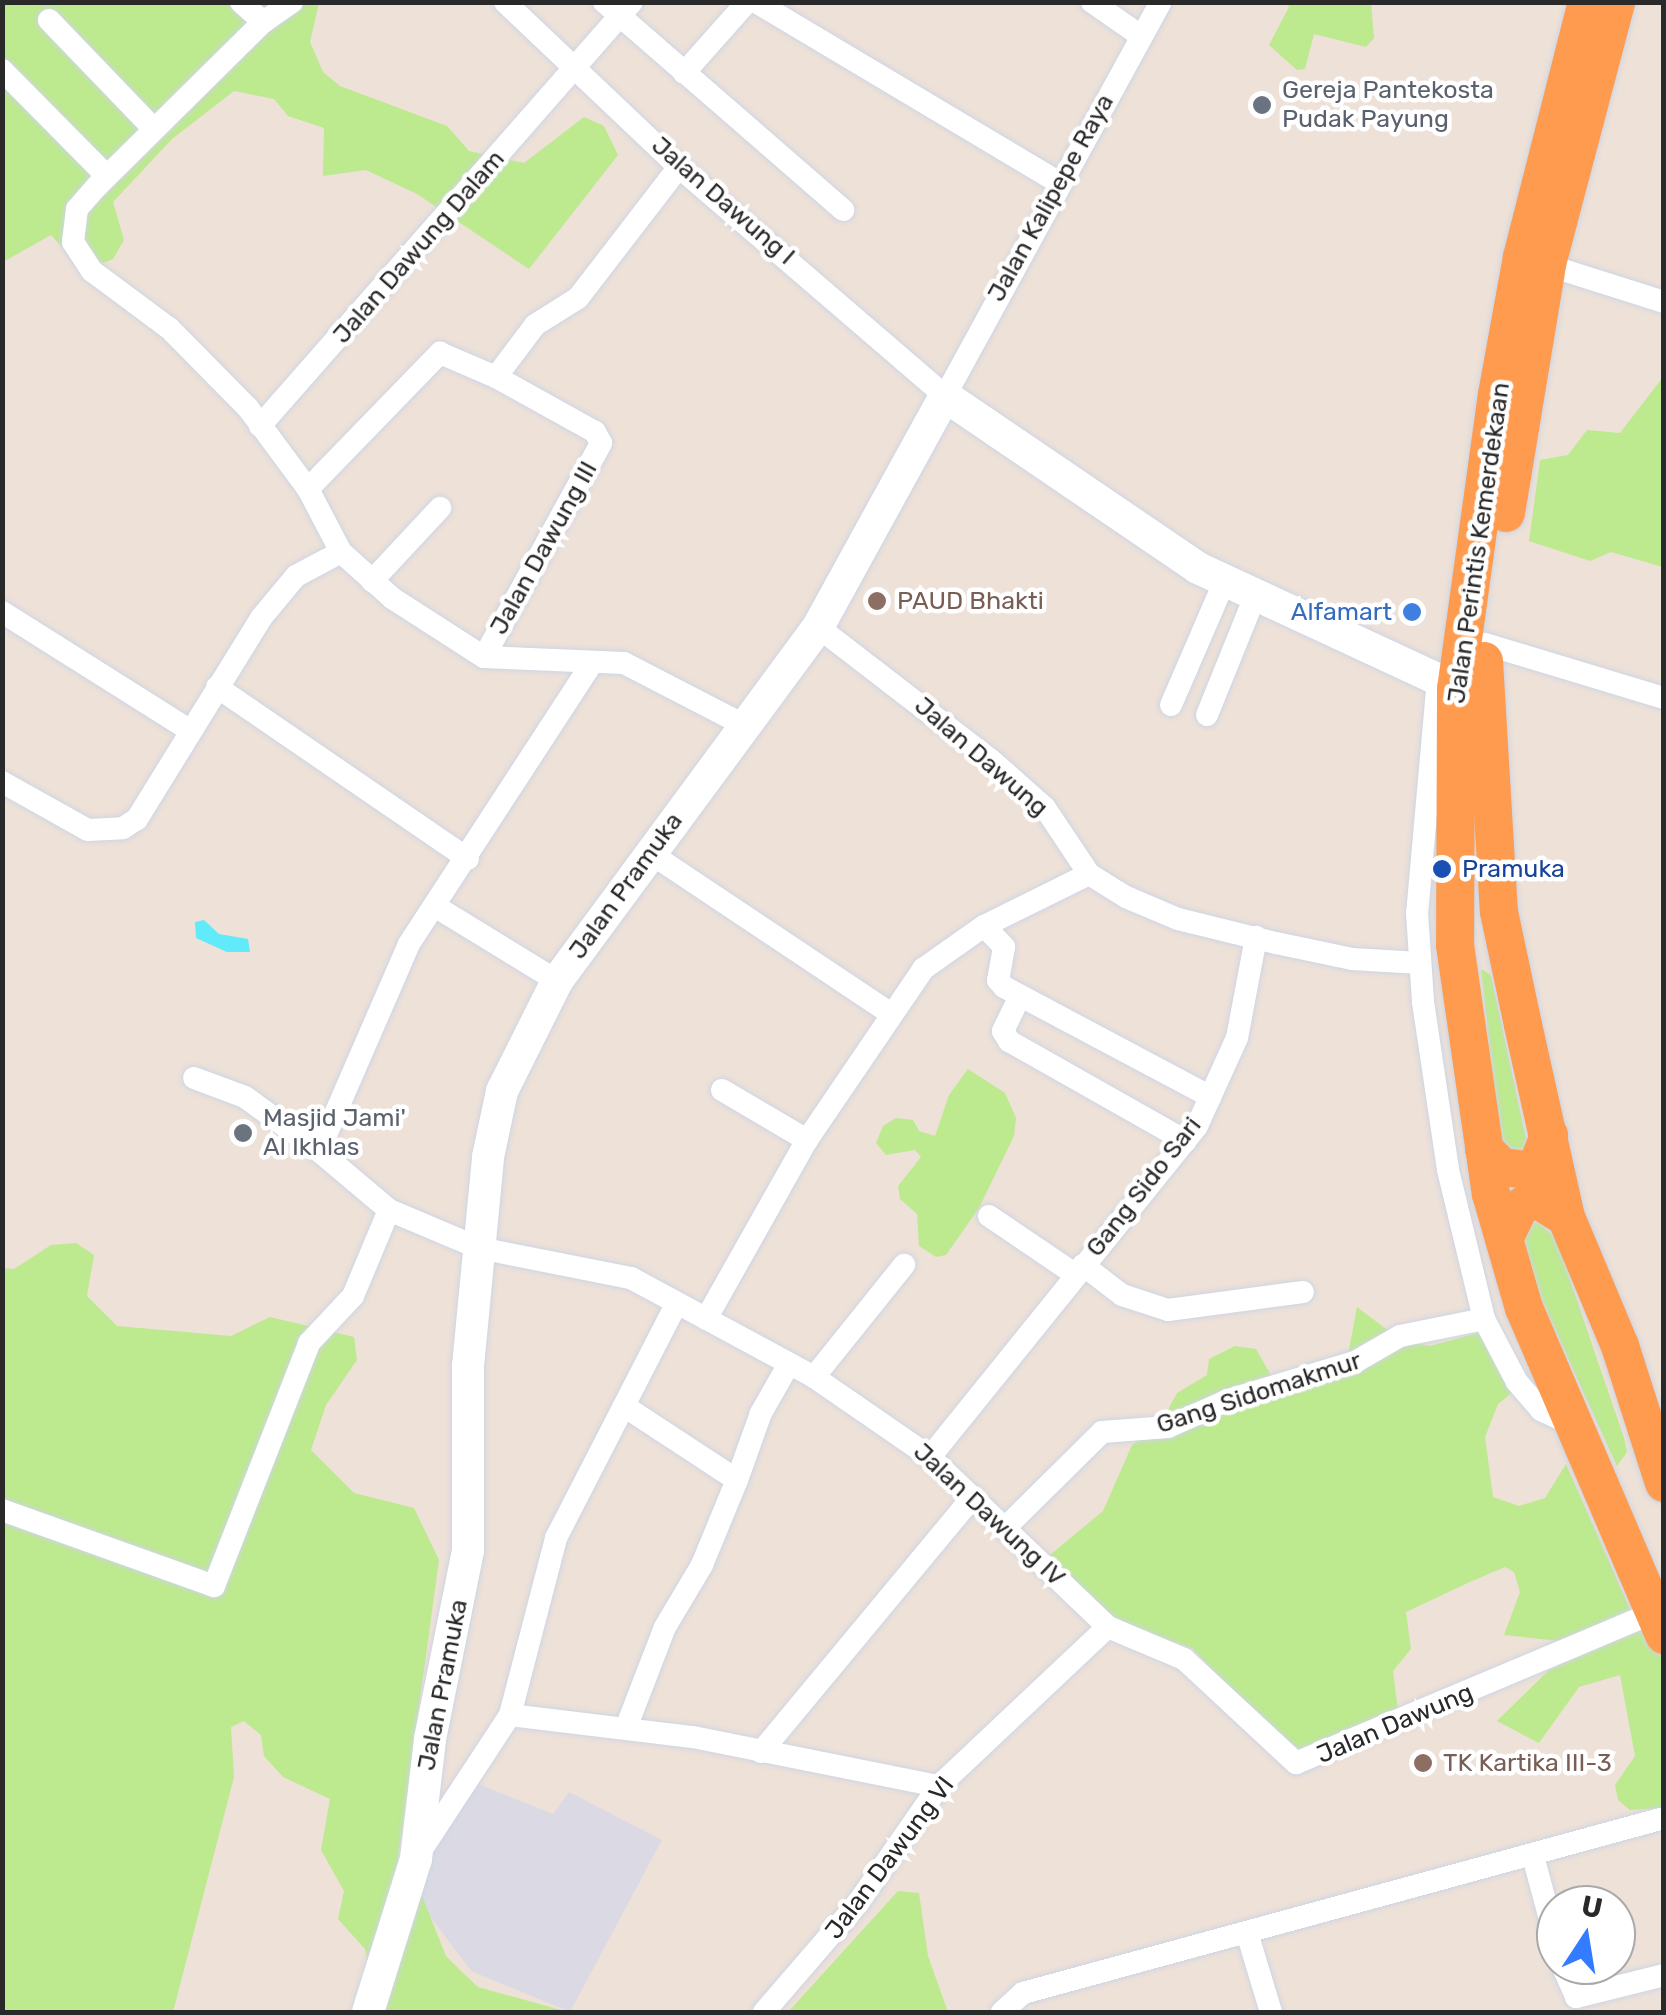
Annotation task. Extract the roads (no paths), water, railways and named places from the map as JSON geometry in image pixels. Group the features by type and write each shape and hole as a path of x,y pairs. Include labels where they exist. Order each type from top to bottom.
{"highway":[{"name":"Jalan Perintis Kemerdekaan","path":"1587,2 1565,134 1447,683 1455,946 1484,1149 1504,1239 1571,1424 1660,1624"},
{"name":"Jalan Perintis Kemerdekaan","path":"1565,134 1616,2"},
{"name":"Jalan Perintis Kemerdekaan","path":"1535,261 1481,697 1499,912 1566,1217 1620,1346 1664,1483"},
{"path":"1484,1149 1502,1166 1528,1170 1538,1164 1549,1135"},
{"path":"1504,1239 1519,1208 1534,1198 1566,1217"}],"main road":[{"path":"944,396 1225,580 1447,683"},
{"name":"Jalan Pramuka","path":"368,2012 416,1859 430,1739 468,1550 468,1366 479,1248 502,1091 557,981 818,626 944,396"}],"street":[{"path":"241,2 262,22"},
{"path":"2,782 88,830 123,828 151,804 217,686 296,576 340,552 308,488 260,426 170,329 92,272 74,242 77,208 262,22 292,2"},
{"name":"Jalan Dawung I","path":"505,2 680,167 944,396"},
{"path":"756,2 1058,182"},
{"path":"1092,2 1141,36"},
{"name":"Jalan Kalipepe Raya","path":"944,396 1160,2"},
{"path":"684,73 744,3"},
{"path":"618,8 684,73 843,210"},
{"name":"Jalan Dawung Dalam","path":"260,426 578,68 618,8"},
{"path":"49,20 154,129"},
{"path":"2,70 107,176"},
{"path":"308,488 440,353 496,377 535,325 578,298 680,167"},
{"path":"1535,261 1664,302"},
{"name":"Jalan Dawung III","path":"484,657 601,444 595,432 496,377"},
{"path":"372,581 440,508"},
{"name":"Jalan Dawung III","path":"340,552 372,581 484,657 647,670 744,726"},
{"path":"1171,705 1225,580"},
{"path":"1207,715 1256,594"},
{"path":"2,612 191,730"},
{"name":"Jalan Dawung","path":"818,626 1045,808 1090,874 1178,919 1352,959 1420,963"},
{"path":"1485,644 1664,698"},
{"path":"319,1151 394,972 592,663"},
{"path":"1447,683 1417,913 1420,963 1448,1170 1484,1319 1517,1382 1541,1410 1571,1424"},
{"path":"217,686 468,859"},
{"path":"650,853 888,1012"},
{"path":"706,1319 806,1140 888,1012 922,970 984,926 1090,874"},
{"path":"438,908 557,981"},
{"path":"984,926 1004,946 998,980 1020,996 1212,1097"},
{"name":"Gang Sido Sari","path":"930,1457 1186,1141 1212,1097 1237,1038 1256,938"},
{"path":"1020,996 1003,1031 1008,1041 1186,1141"},
{"name":"Jalan Dawung IV","path":"194,1078 245,1097 319,1151 389,1210 479,1248 602,1268 677,1303 814,1377 930,1457 1108,1626"},
{"path":"722,1090 806,1140"},
{"path":"2,1510 214,1586 308,1343 353,1296 389,1210"},
{"path":"989,1216 1079,1270"},
{"path":"814,1377 904,1265"},
{"name":"Gang Sido Sari","path":"1079,1270 1122,1295 1168,1310 1303,1292"},
{"path":"416,1859 510,1715 551,1551 677,1303"},
{"name":"Gang Sidomakmur","path":"1005,1528 1102,1432 1168,1427 1228,1400 1355,1362 1400,1336 1484,1319"},
{"path":"626,1728 665,1627 702,1565 738,1480 761,1412 789,1364"},
{"path":"624,1406 738,1480"},
{"path":"760,1752 973,1497"},
{"name":"Jalan Dawung","path":"1108,1626 1184,1659 1296,1763 1660,1624"},
{"name":"Jalan Dawung VI","path":"764,2012 858,1903 939,1786 1108,1626"},
{"path":"510,1715 626,1728 939,1786"},
{"path":"1002,2012 1023,1994 1248,1936 1664,1818"},
{"path":"1533,1856 1541,1885"},
{"path":"1248,1936 1272,2012"},
{"path":"1568,1985 1571,1994 1591,2003 1664,1975"}],"water":[{"path":"204,920 219,934 248,939 250,952 227,952 196,938 195,922"}],"place":[{"name":"Gereja Pantekosta Pudak Payung","path":"1262,105"},
{"name":"PAUD Bhakti","path":"877,601"},
{"name":"Alfamart","path":"1412,612"},
{"name":"Pramuka","path":"1442,869"},
{"name":"Masjid Jami' Al Ikhlas","path":"243,1133"},
{"name":"TK Kartika III-3","path":"1423,1763"}]}
